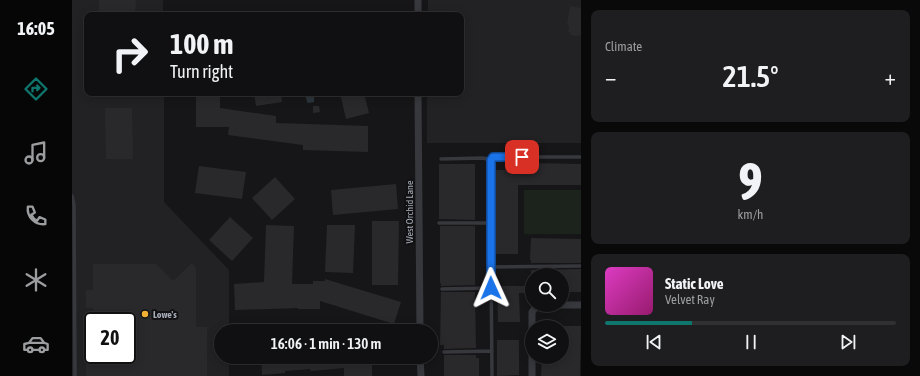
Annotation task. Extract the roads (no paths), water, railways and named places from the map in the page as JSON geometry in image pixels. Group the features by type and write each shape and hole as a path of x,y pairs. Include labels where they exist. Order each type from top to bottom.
{"street":[{"path":"418,0 418,12"},
{"name":"West Orchid Lane","path":"418,96 420,324"},
{"path":"532,376 532,312 536,307 542,305 581,306"},
{"path":"420,364 421,376"}],"lane":[{"path":"441,159 483,158 491,160 493,157 581,157"},
{"path":"491,160 490,223 492,376"},
{"path":"72,196 74,211 75,376"},
{"path":"439,223 490,223"},
{"path":"491,267 581,266"},
{"path":"442,289 491,288"},
{"path":"444,352 492,351"}],"place":[{"name":"Lowe's","path":"145,314"}]}
